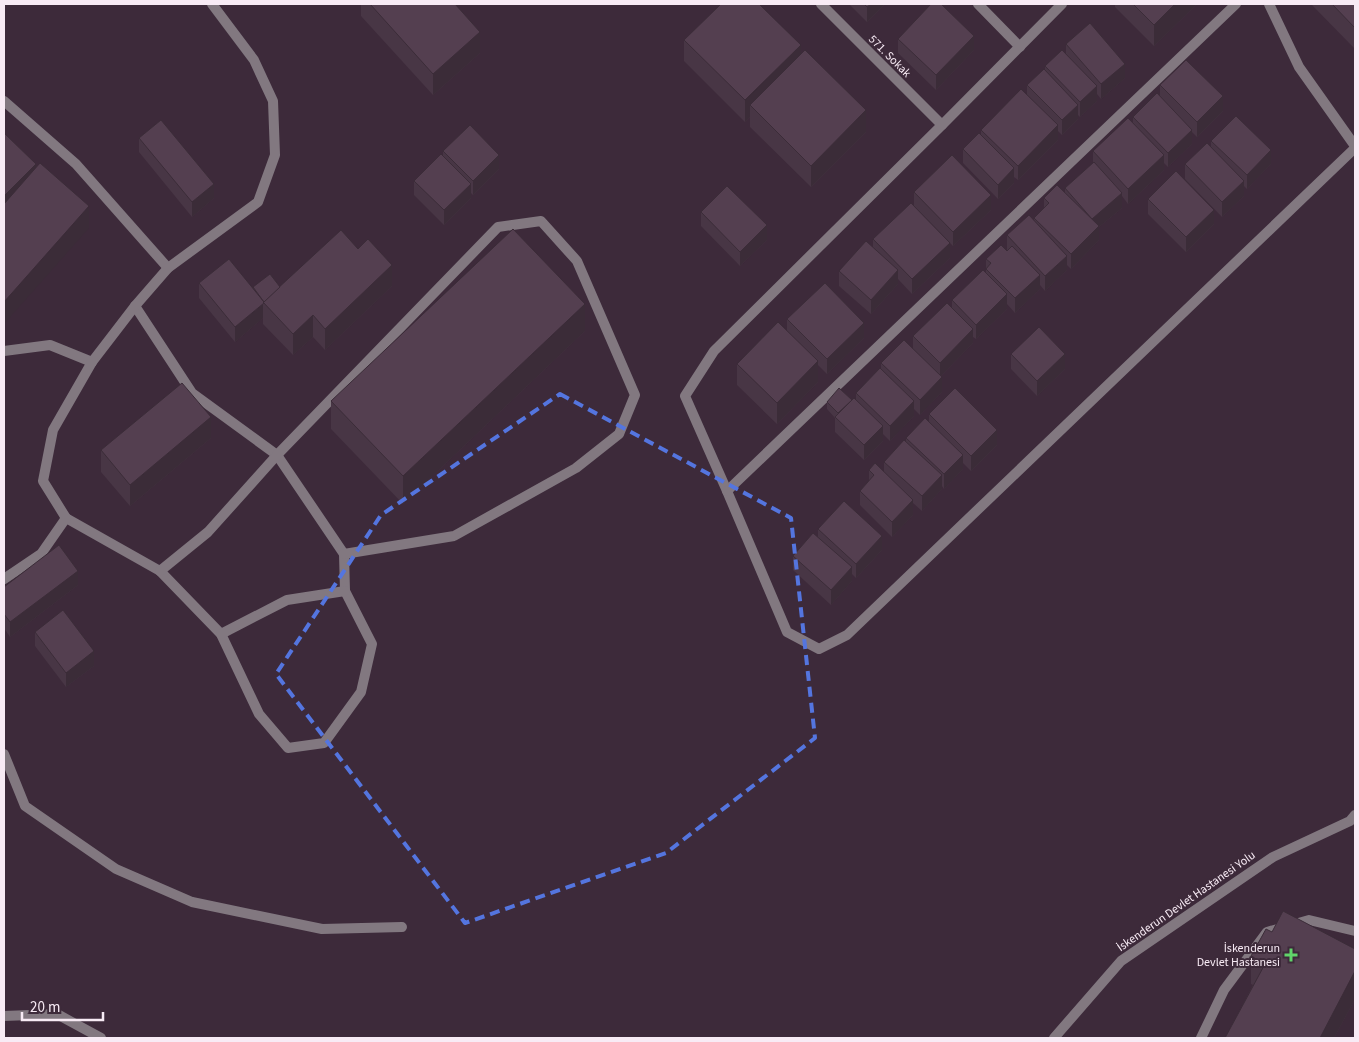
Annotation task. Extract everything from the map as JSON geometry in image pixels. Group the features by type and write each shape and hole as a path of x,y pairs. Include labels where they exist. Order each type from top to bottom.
{"street":[{"path":"135,306 192,393 277,455 344,554 345,591 372,644 361,692 324,743 288,748 259,714 221,634 160,571 66,518 43,481 53,430 92,362 135,306 168,268 258,202 276,155 273,101 254,60 212,4"},
{"name":"571. Sokak","path":"821,4 942,125"},
{"path":"978,4 1020,46"},
{"path":"1062,4 714,351 685,396 787,632 819,649 847,635 1355,147 1299,67 1269,4"},
{"path":"727,491 1236,4"},
{"path":"4,101 76,164 168,268"},
{"path":"160,571 208,532 277,455 498,227 541,222 577,261 635,396 619,434 576,468 454,536 344,554"},
{"path":"4,351 50,345 92,362"},
{"path":"4,578 41,554 66,518"},
{"path":"221,634 287,600 345,591"},
{"path":"4,754 25,806 116,869 175,895 192,902 322,930 402,927"},
{"name":"İskenderun Devlet Hastanesi Yolu","path":"1054,1038 1121,961 1273,857 1350,821 1355,815"},
{"path":"1201,1038 1224,990 1267,932 1310,920 1355,931"},
{"path":"6,1018 57,1014 101,1038"}],"highlighted area":[{"path":"560,394 791,518 815,738 666,853 465,923 276,674 381,515"}],"building":[{"path":"370,4 455,4 480,32 433,74"},
{"path":"721,4 759,4 801,45 745,100 684,40"},
{"path":"931,4 941,4 974,36 936,75 898,39"},
{"path":"1133,4 1175,4 1154,25"},
{"path":"1332,4 1355,4 1355,28"},
{"path":"1090,23 1125,64 1101,84 1066,44"},
{"path":"805,50 866,110 811,166 750,105"},
{"path":"1062,50 1097,86 1080,102 1045,66"},
{"path":"1186,60 1223,96 1197,122 1160,85"},
{"path":"1044,69 1078,105 1062,120 1027,85"},
{"path":"1021,89 1058,125 1018,166 981,130"},
{"path":"1157,93 1192,130 1168,153 1133,117"},
{"path":"1236,116 1271,150 1247,175 1211,141"},
{"path":"1128,118 1164,155 1128,189 1093,151"},
{"path":"161,120 214,184 192,202 139,138"},
{"path":"470,125 499,155 473,181 443,151"},
{"path":"4,133 36,164 4,196"},
{"path":"979,133 1014,168 998,185 963,149"},
{"path":"1207,143 1244,181 1222,202 1185,164"},
{"path":"441,154 471,184 444,210 414,181"},
{"path":"952,155 991,195 953,232 914,192"},
{"path":"1094,162 1122,193 1092,219 1065,188"},
{"path":"40,163 89,206 4,302 4,204"},
{"path":"1176,171 1214,210 1186,237 1148,199"},
{"path":"1057,185 1099,226 1071,254 1034,218 1049,203 1044,198"},
{"path":"727,186 767,225 740,252 701,212"},
{"path":"911,203 950,243 912,279 873,239"},
{"path":"1029,215 1067,256 1045,276 1007,235"},
{"path":"513,229 585,304 403,476 331,401"},
{"path":"341,230 358,249 368,239 392,265 325,329 313,315 293,334 263,302"},
{"path":"866,241 898,270 871,300 839,271"},
{"path":"1001,245 1007,251 1012,246 1040,275 1015,298 986,269 991,263 986,259"},
{"path":"229,259 264,302 235,327 199,283"},
{"path":"983,270 1007,294 976,325 952,300"},
{"path":"270,274 280,287 264,302 253,287"},
{"path":"825,283 864,323 827,359 787,319"},
{"path":"947,303 973,329 940,363 913,336"},
{"path":"778,322 818,361 777,403 737,364"},
{"path":"1039,327 1065,354 1037,381 1011,354"},
{"path":"904,340 942,377 920,400 881,363"},
{"path":"880,368 914,401 890,426 856,393"},
{"path":"182,383 211,417 130,485 101,450"},
{"path":"839,388 852,400 838,413 827,402"},
{"path":"955,388 997,430 971,456 929,414"},
{"path":"854,398 883,426 864,445 835,417"},
{"path":"925,418 963,455 944,474 906,438"},
{"path":"904,440 942,475 922,496 884,462"},
{"path":"875,463 913,500 892,522 860,491 874,475 869,470"},
{"path":"844,501 882,536 856,564 818,529"},
{"path":"813,533 852,567 831,590 793,556"},
{"path":"59,545 78,571 10,622 4,614 4,587"},
{"path":"63,610 94,651 66,673 35,632"},
{"path":"1283,911 1355,949 1355,971 1320,1038 1225,1038 1265,964 1251,956 1266,929 1272,932"}],"place":[{"name":"İskenderun Devlet Hastanesi","path":"1291,955"}]}
